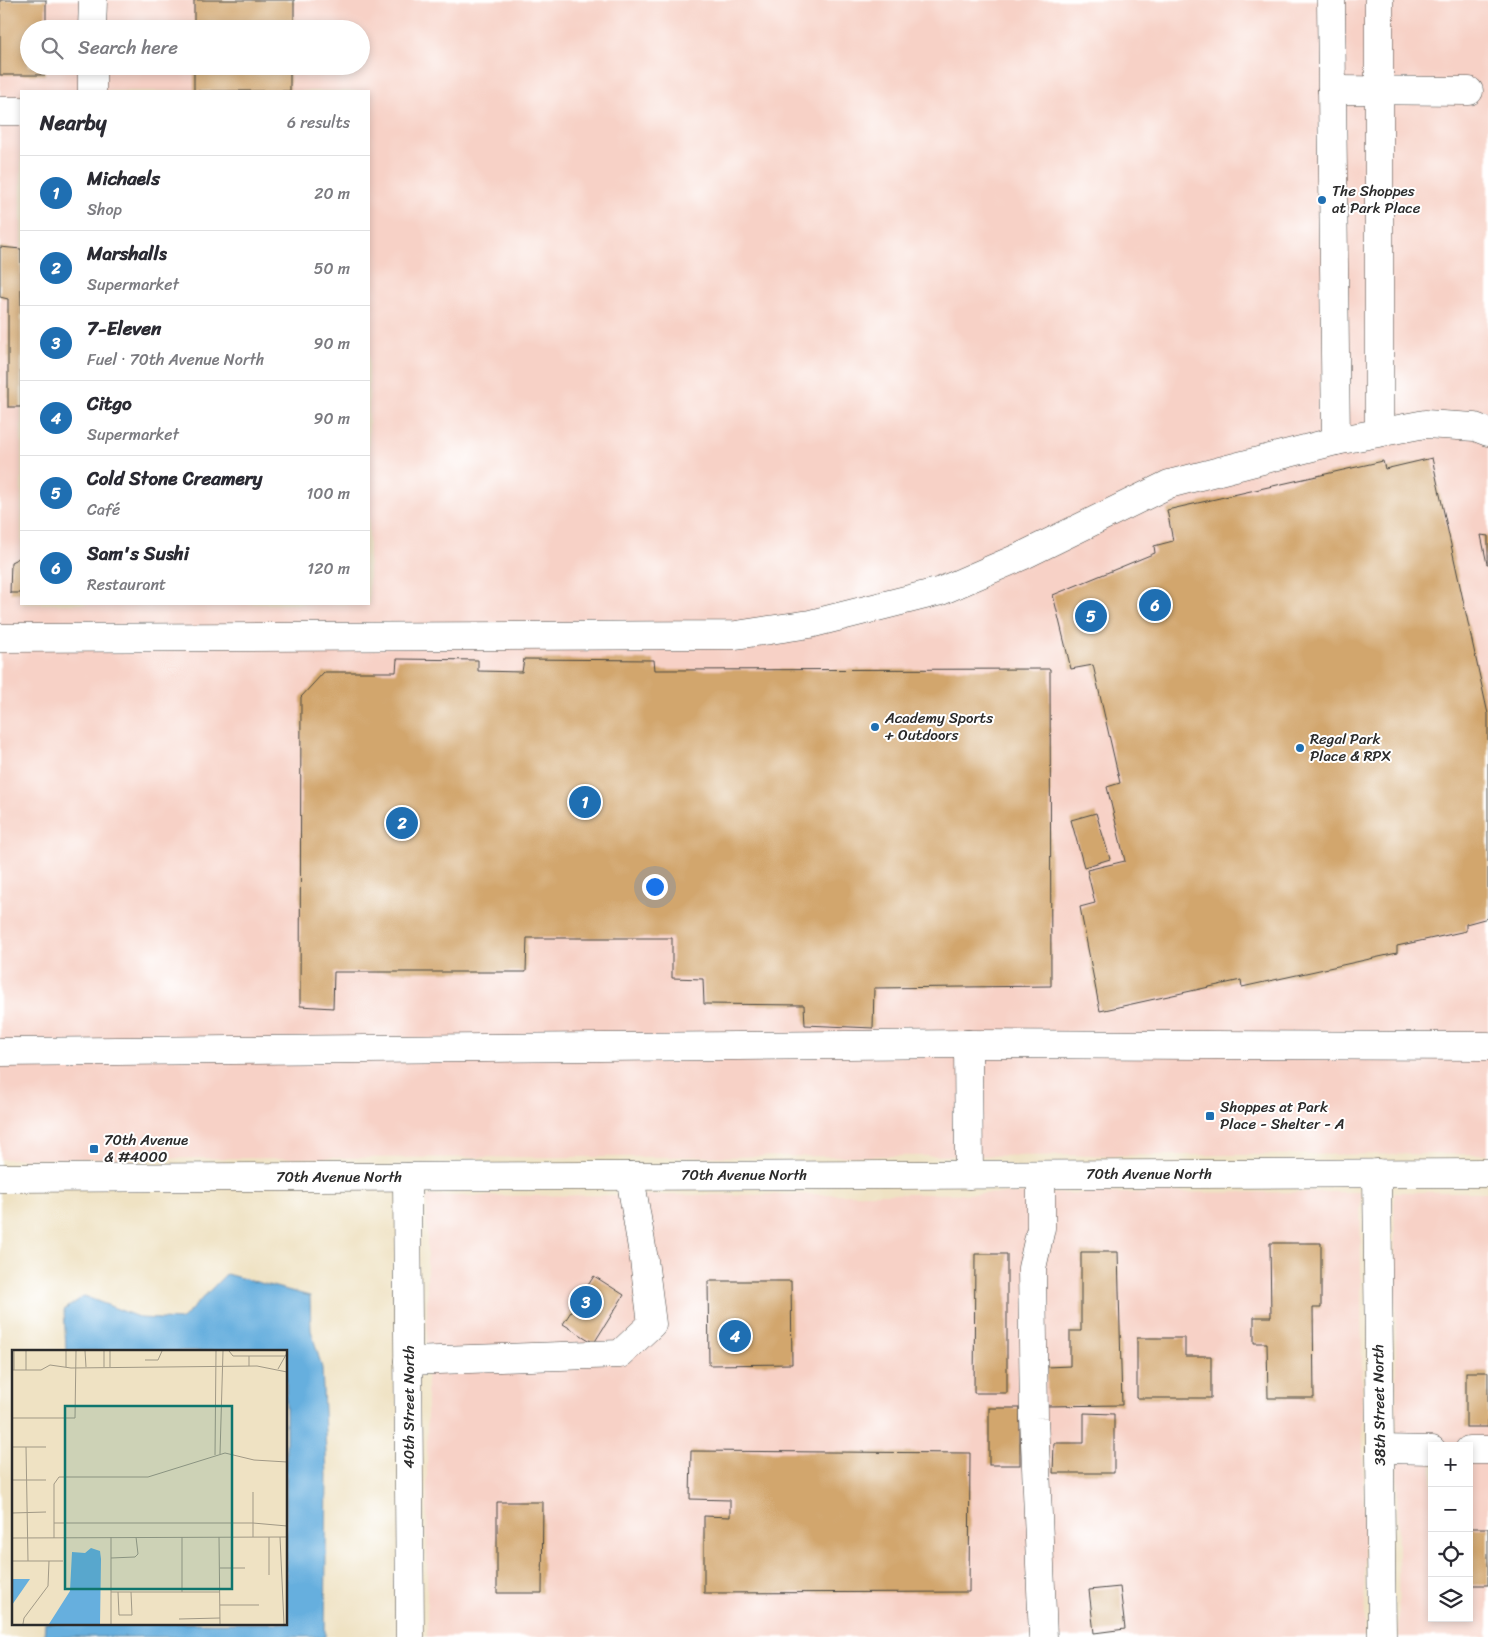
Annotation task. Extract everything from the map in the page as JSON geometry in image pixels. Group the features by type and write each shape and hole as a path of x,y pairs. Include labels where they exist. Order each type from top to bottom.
{"street":[{"path":"92,20 93,0"},
{"path":"1331,0 1336,441"},
{"path":"1379,0 1379,432"},
{"path":"92,75 92,90"},
{"path":"1332,90 1469,91"},
{"path":"0,111 20,111"},
{"path":"0,638 736,635 810,624 941,591 1022,556 1169,484 1336,441 1425,424 1475,428 1488,432"},
{"path":"968,1044 969,1174"},
{"path":"0,1052 968,1044 1488,1046"},
{"name":"38th Street North","path":"1377,1173 1382,1637"},
{"name":"70th Avenue North","path":"0,1178 1488,1173"},
{"path":"1041,1174 1041,1228 1032,1268 1034,1418 1043,1637"},
{"path":"408,1361 620,1354 652,1324 630,1176"},
{"name":"40th Street North","path":"407,1177 410,1637"},
{"path":"1380,1449 1428,1450"},
{"path":"1473,1450 1488,1450"}],"shaded area":[{"path":"0,0 1488,0 1488,1154 0,1159"},
{"path":"1360,1192 1365,1637 427,1637 427,1196"},
{"path":"1394,1192 1488,1192 1488,1637 1399,1637"}],"water":[{"path":"226,1274 310,1296 311,1330 322,1368 327,1475 325,1637 44,1637 45,1624 288,1624 288,1350 66,1350 64,1310 84,1296 141,1318 181,1320"}],"building":[{"path":"0,0 46,0 46,20 20,20 20,75 0,75"},
{"path":"194,0 294,0 294,20 194,20"},
{"path":"194,75 290,75 290,90 194,90"},
{"path":"0,247 20,249 20,407 8,407 8,299 0,297"},
{"name":"Regal Park Place & RPX","path":"1432,458 1488,714 1488,918 1466,924 1466,931 1397,946 1397,953 1242,987 1241,980 1100,1011 1080,907 1095,903 1087,870 1125,861 1107,787 1120,783 1093,665 1071,669 1053,595 1155,553 1154,546 1173,541 1167,510 1383,461 1385,469"},
{"path":"1481,535 1488,536 1488,564 1487,564"},
{"path":"20,558 20,593 10,593 11,562"},
{"path":"397,659 478,660 478,671 522,672 524,659 654,660 655,670 1050,669 1051,986 874,988 873,1028 805,1025 804,1005 704,1004 703,979 672,978 672,938 527,938 526,972 334,972 333,1008 300,1006 301,697 324,672 396,672"},
{"path":"1096,813 1110,859 1084,867 1071,820"},
{"path":"1270,1243 1321,1243 1321,1308 1313,1308 1314,1398 1268,1398 1267,1343 1254,1343 1254,1317 1271,1317"},
{"path":"1081,1252 1118,1252 1122,1405 1047,1406 1047,1367 1070,1366 1070,1331 1081,1331"},
{"path":"975,1254 1007,1254 1007,1393 974,1393"},
{"path":"594,1276 624,1295 594,1343 563,1324"},
{"path":"708,1281 791,1281 792,1364 709,1365"},
{"path":"1137,1338 1185,1338 1185,1356 1211,1356 1211,1398 1137,1398"},
{"path":"1466,1372 1488,1372 1488,1427 1466,1427"},
{"path":"989,1408 1020,1408 1020,1465 989,1465"},
{"path":"1084,1413 1114,1414 1114,1473 1053,1473 1054,1443 1084,1443"},
{"path":"691,1451 970,1453 969,1592 704,1593 704,1516 730,1517 730,1500 690,1499"},
{"path":"497,1502 543,1502 542,1593 497,1593"},
{"path":"1473,1528 1488,1528 1488,1585 1473,1585"},
{"path":"1120,1587 1125,1629 1094,1633 1089,1590"}],"place":[{"name":"The Shoppes at Park Place","path":"1322,200"},
{"name":"Sam's Sushi","path":"1155,605"},
{"name":"Cold Stone Creamery","path":"1091,616"},
{"name":"Academy Sports + Outdoors","path":"875,727"},
{"name":"Regal Park Place & RPX","path":"1300,748"},
{"name":"Michaels","path":"585,802"},
{"name":"Marshalls","path":"402,823"},
{"name":"Shoppes at Park Place - Shelter - A","path":"1210,1116"},
{"name":"70th Avenue & #4000","path":"94,1149"},
{"name":"7-Eleven","path":"586,1302"},
{"name":"Citgo","path":"735,1336"}]}
